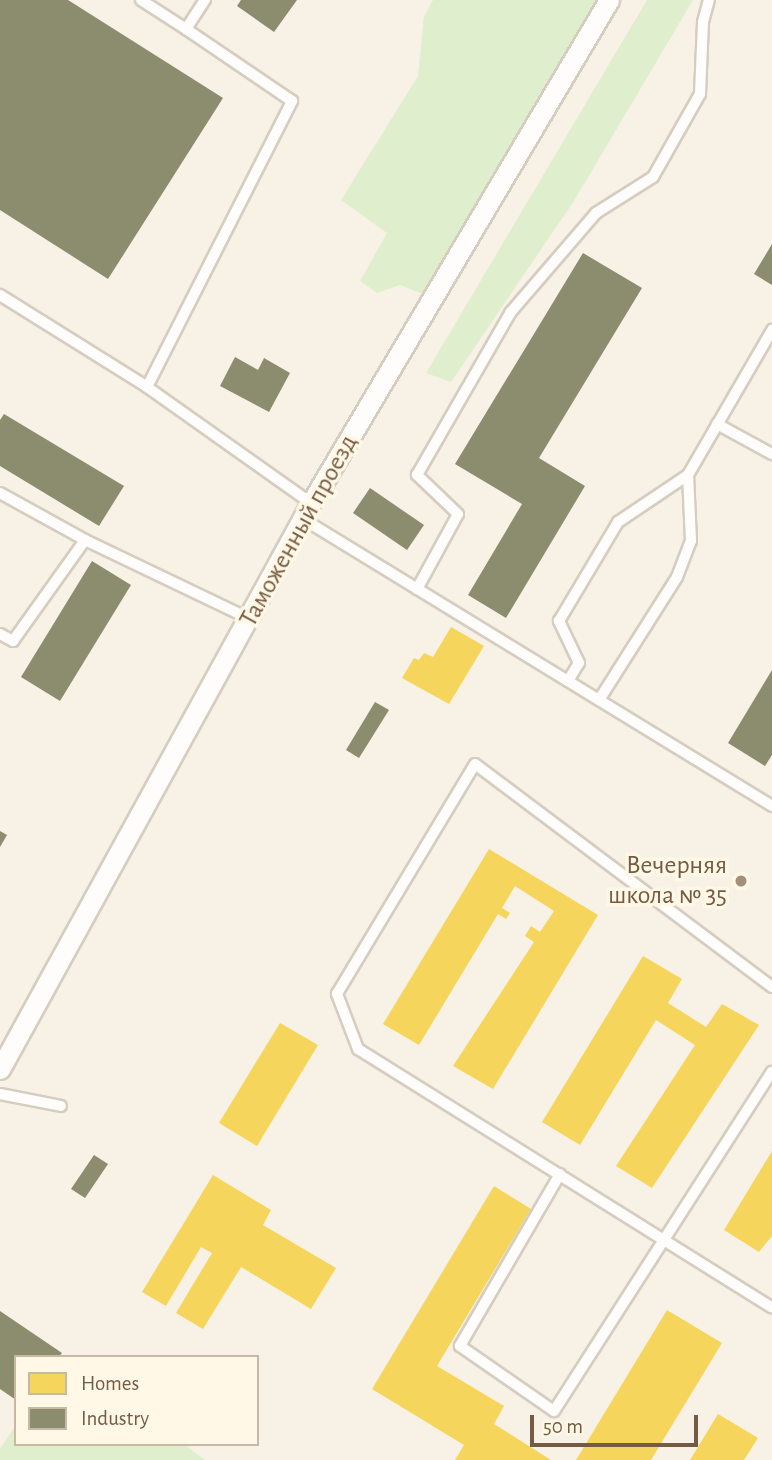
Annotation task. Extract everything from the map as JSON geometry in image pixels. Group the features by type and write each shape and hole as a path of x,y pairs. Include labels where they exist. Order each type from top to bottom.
{"street":[{"name":"Таможенный проезд","path":"0,1069 251,619 307,511 609,0"}],"lane":[{"path":"141,0 292,101 147,387"},
{"path":"186,29 205,0"},
{"path":"417,589 458,514 417,475 510,313 596,213 653,177 701,94 703,22 709,0"},
{"path":"0,295 147,387 307,511 417,589 772,807"},
{"path":"568,681 579,663 559,621 618,522 688,475 772,330"},
{"path":"718,424 772,454"},
{"path":"598,700 682,565 691,541 688,475"},
{"path":"0,494 85,540 251,619"},
{"path":"0,634 13,641 85,540"},
{"path":"772,987 475,764 337,994 358,1049 663,1237 772,1308"},
{"path":"560,1174 460,1346 554,1410 663,1237 772,1072"},
{"path":"0,1094 61,1107"}],"green space":[{"path":"433,0 597,0 425,295 400,285 377,293 360,281 387,233 341,200 418,76 424,16"},
{"path":"647,0 693,0 574,201 451,382 426,373"},
{"path":"14,1428 14,1446 187,1446 205,1460 0,1460 0,1449"}],"building: Homes":[{"path":"451,627 484,646 449,704 402,678 414,658 419,660 424,653 433,657"},
{"path":"489,849 598,915 493,1089 453,1066 534,942 525,936 531,926 540,932 554,911 515,886 502,908 510,913 506,919 498,914 419,1045 383,1024"},
{"path":"643,956 682,979 668,1003 706,1027 722,1004 759,1025 652,1188 616,1166 695,1045 656,1020 580,1145 542,1122"},
{"path":"280,1023 318,1045 257,1146 219,1123"},
{"path":"772,1151 772,1236 759,1252 724,1230"},
{"path":"213,1175 271,1210 263,1225 336,1268 311,1309 241,1267 203,1329 176,1313 212,1253 201,1247 166,1306 142,1292"},
{"path":"494,1186 531,1209 437,1366 504,1406 494,1424 551,1460 455,1460 464,1445 372,1389"},
{"path":"667,1310 722,1343 651,1460 576,1460"},
{"path":"718,1414 758,1438 744,1460 690,1460"}],"building: Industry":[{"path":"0,0 68,0 223,98 108,279 0,210"},
{"path":"241,0 297,0 274,32 237,6"},
{"path":"772,244 772,285 754,274"},
{"path":"583,253 642,288 539,458 585,486 506,618 468,595 522,504 455,464"},
{"path":"235,357 258,370 264,358 290,373 269,412 220,386"},
{"path":"4,414 124,486 99,526 0,466 0,420"},
{"path":"370,488 424,525 407,550 353,513"},
{"path":"92,561 131,585 60,701 21,677"},
{"path":"772,670 772,755 765,766 728,743"},
{"path":"375,702 389,710 359,758 346,750"},
{"path":"0,831 7,835 0,847"},
{"path":"94,1155 108,1164 85,1198 71,1189"},
{"path":"0,1311 62,1353 14,1355 14,1399 0,1389"}],"place":[{"name":"Вечерняя школа № 35","path":"741,881"}]}
